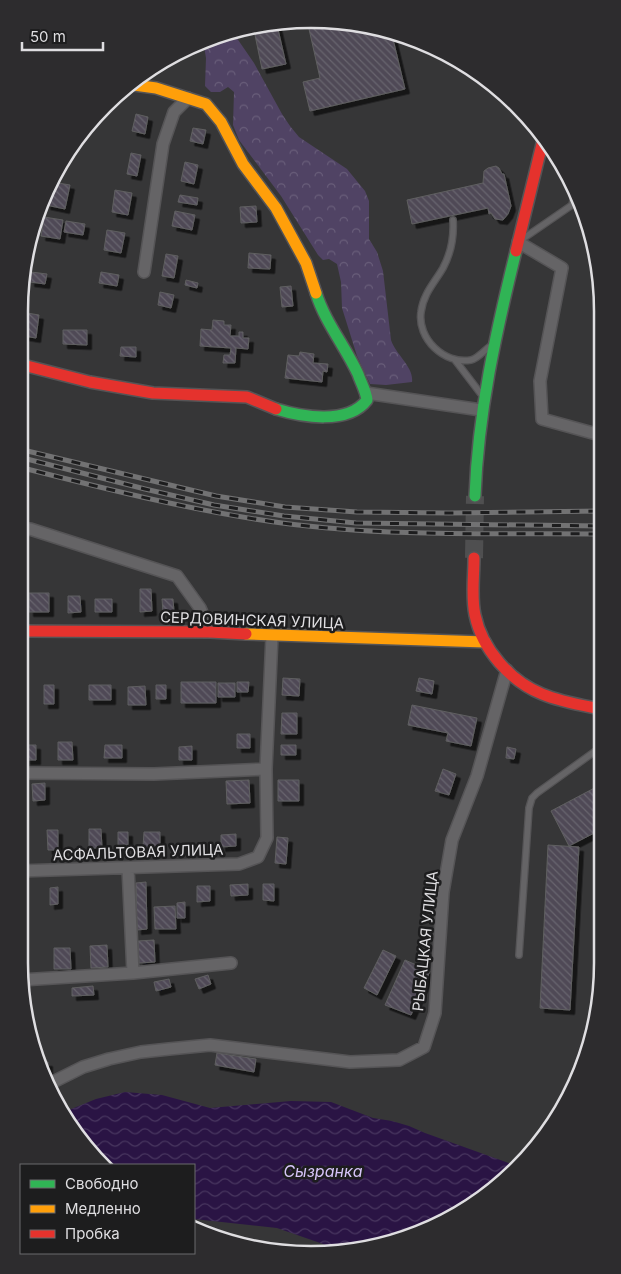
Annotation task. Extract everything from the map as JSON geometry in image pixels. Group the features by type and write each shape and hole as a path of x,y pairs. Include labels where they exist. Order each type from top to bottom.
{"street":[{"path":"28,366 90,382 153,393 247,397 283,412 319,417 343,414 361,408 367,400 366,393 341,340 330,327 321,309 306,263 289,229 276,208 243,164 221,122 206,104 156,88 139,85"},
{"path":"144,272 163,144 174,112 188,98"},
{"path":"475,496 475,463 481,410 497,322 541,147"},
{"path":"518,242 562,268 540,381 542,419 594,433"},
{"path":"366,393 481,410"},
{"path":"28,529 177,576 200,608 210,632"},
{"path":"474,558 473,586 476,615 485,642 507,670 532,689 567,701 594,707"},
{"name":"СЕРДОВИНСКАЯ УЛИЦА","path":"28,630 210,632 272,636 485,642"},
{"path":"28,773 154,774 266,769 272,636"},
{"name":"РЫБАЦКАЯ УЛИЦА","path":"53,1081 109,1059 141,1052 210,1045 350,1062 399,1060 424,1047 435,1013 444,892 452,840 477,776 507,670"},
{"name":"АСФАЛЬТОВАЯ УЛИЦА","path":"28,871 239,864 258,857 267,838 266,769"},
{"path":"128,868 133,972"},
{"path":"28,980 231,963"}],"lane":[{"path":"518,242 572,206 572,204"},
{"path":"453,220 454,235 449,254 443,268 432,283 424,302 420,324 426,339 440,352 455,360 484,398"},
{"path":"455,360 473,360 494,343"},
{"path":"519,955 529,808 532,798 594,753"}],"green space":[{"path":"236,37 254,63 282,114 299,137 347,169 365,191 369,201 369,239 377,252 383,271 391,340 408,366 412,382 386,385 370,384 357,356 342,308 341,282 337,264 329,259 323,260 318,255 281,196 239,140 233,125 234,92 228,87 220,92 211,92 205,86 204,48"}],"water":[{"name":"Сызранка","path":"125,1092 162,1095 210,1108 291,1101 331,1102 373,1118 409,1126 511,1164 468,1199 419,1225 384,1237 329,1246 277,1228 195,1219 195,1164 110,1164 86,1136 68,1110 96,1099"}],"building":[{"path":"309,28 347,30 393,40 405,89 310,111 303,82 320,78"},
{"path":"278,30 286,64 262,69 255,33"},
{"path":"136,114 148,117 145,134 132,131"},
{"path":"193,128 206,130 203,144 190,141"},
{"path":"131,153 141,155 137,176 127,174"},
{"path":"185,162 198,165 194,184 181,181"},
{"path":"496,166 504,174 511,206 503,220 495,219 491,213 489,214 488,208 412,224 407,200 483,183 484,171"},
{"path":"58,183 70,185 65,209 48,205"},
{"path":"115,190 132,193 128,215 112,212"},
{"path":"180,195 198,198 197,205 178,202"},
{"path":"256,206 257,222 241,223 240,207"},
{"path":"175,211 195,215 192,230 172,226"},
{"path":"44,217 63,220 60,239 41,236"},
{"path":"66,221 85,224 83,235 64,232"},
{"path":"107,230 125,233 121,253 104,250"},
{"path":"249,253 271,255 270,269 248,268"},
{"path":"166,254 178,256 174,278 162,276"},
{"path":"31,272 47,274 45,284 30,282"},
{"path":"101,272 119,275 117,286 99,283"},
{"path":"186,280 198,283 197,288 185,285"},
{"path":"291,286 293,306 282,307 280,287"},
{"path":"160,292 174,295 171,308 158,305"},
{"path":"28,313 39,315 36,338 28,337"},
{"path":"213,320 224,321 224,325 231,325 230,336 239,336 239,332 243,332 243,338 249,338 248,349 236,348 235,363 223,363 224,355 230,355 231,348 200,346 201,329 212,330"},
{"path":"63,330 87,330 87,345 63,344"},
{"path":"121,347 136,347 136,357 120,356"},
{"path":"300,352 314,354 313,363 328,364 327,372 323,371 322,382 285,378 288,355 299,356"},
{"path":"140,589 151,589 152,611 140,612"},
{"path":"29,593 49,593 49,612 29,612"},
{"path":"68,596 80,596 81,612 68,613"},
{"path":"95,599 112,599 112,612 95,612"},
{"path":"162,599 173,599 174,612 163,612"},
{"path":"283,678 300,679 299,696 282,695"},
{"path":"419,678 434,681 432,694 416,691"},
{"path":"181,682 216,682 216,703 181,703"},
{"path":"237,682 249,682 248,692 237,692"},
{"path":"218,683 235,683 235,697 218,697"},
{"path":"44,685 54,685 54,704 44,704"},
{"path":"89,685 111,685 111,700 89,700"},
{"path":"156,685 166,685 166,699 156,699"},
{"path":"145,686 146,705 128,705 128,687"},
{"path":"412,705 477,718 471,746 446,741 448,733 408,725"},
{"path":"282,713 297,713 297,734 281,734"},
{"path":"237,734 250,734 250,748 237,748"},
{"path":"58,742 72,742 73,760 58,760"},
{"path":"28,745 36,745 36,760 28,760"},
{"path":"105,745 122,745 122,758 104,758"},
{"path":"281,745 296,745 296,755 281,755"},
{"path":"192,746 192,760 179,760 179,747"},
{"path":"507,747 516,749 514,759 506,758"},
{"path":"443,769 456,774 449,795 435,791"},
{"path":"249,780 250,803 227,804 226,781"},
{"path":"278,780 299,780 299,801 278,801"},
{"path":"45,783 45,800 33,801 32,784"},
{"path":"594,788 594,833 569,846 551,811"},
{"path":"89,829 101,829 102,848 89,848"},
{"path":"47,830 58,830 58,850 48,850"},
{"path":"118,832 128,832 128,845 118,845"},
{"path":"144,832 160,832 160,848 143,847"},
{"path":"236,834 236,846 221,847 221,835"},
{"path":"277,837 288,838 286,864 275,863"},
{"path":"548,845 579,847 570,1010 540,1008"},
{"path":"146,882 147,929 137,930 136,883"},
{"path":"248,884 248,895 231,896 230,885"},
{"path":"263,884 274,884 274,901 263,900"},
{"path":"197,886 210,886 210,901 197,902"},
{"path":"58,887 58,904 50,905 50,888"},
{"path":"185,902 185,918 177,918 177,903"},
{"path":"175,906 176,929 155,929 154,907"},
{"path":"154,940 155,962 139,963 138,941"},
{"path":"107,945 108,967 91,968 90,946"},
{"path":"54,948 70,948 71,969 54,969"},
{"path":"383,950 396,956 377,995 364,988"},
{"path":"405,960 430,971 411,1015 385,1005"},
{"path":"208,975 211,984 199,989 195,979"},
{"path":"169,979 171,987 156,991 154,982"},
{"path":"93,986 94,995 72,996 72,988"},
{"path":"217,1053 256,1059 254,1072 215,1065"}],"tunnel":[{"path":"474,558 475,496"}],"railway":[{"path":"28,451 216,496 285,507 357,512 594,511"},
{"path":"28,459 214,505 284,516 356,523 594,526"},
{"path":"28,469 183,506 282,523 401,532 594,534"}],"traffic: fast":[{"path":"475,496 480,434 489,372 516,251"},
{"path":"276,409 311,416 337,416 359,408 367,400 358,374 325,314 316,293"}],"traffic: slow":[{"path":"139,86 156,88 206,104 221,122 243,164 276,208 306,263 316,293"},
{"path":"246,634 485,642"}],"traffic: jam":[{"path":"516,251 541,147"},
{"path":"28,366 90,382 153,393 247,397 276,409"},
{"path":"474,558 473,594 475,615 484,640 499,662 519,681 542,694 594,707"},
{"path":"28,631 210,632 246,634"}]}
